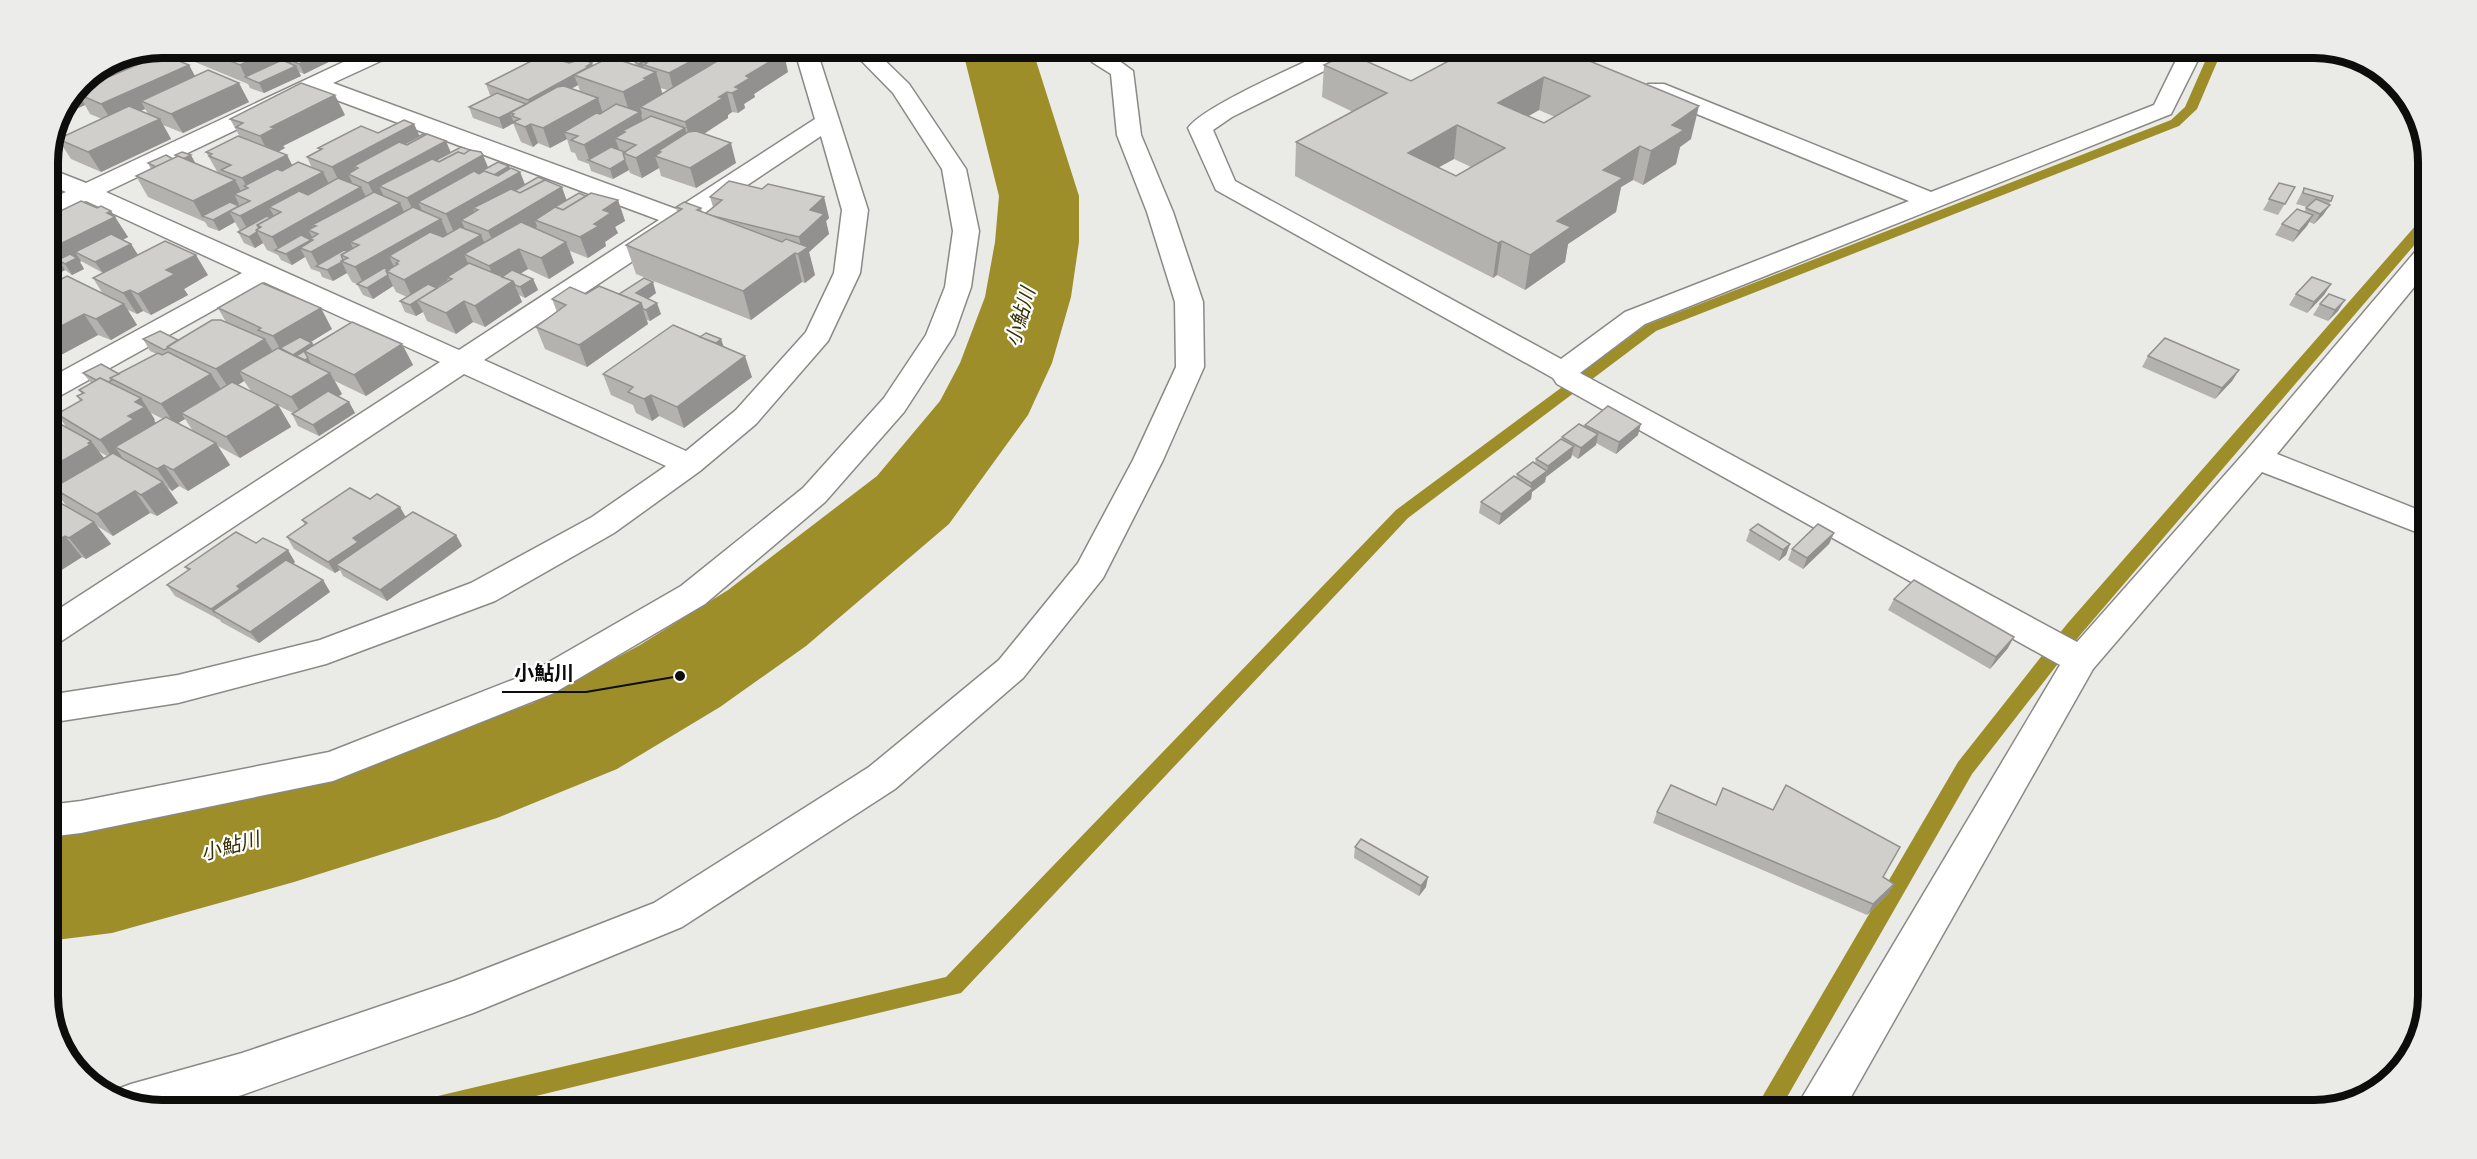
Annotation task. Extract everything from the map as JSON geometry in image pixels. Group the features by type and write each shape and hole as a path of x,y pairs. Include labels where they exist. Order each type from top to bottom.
{"street":[{"path":"59,205 369,58"},
{"path":"59,707 178,689 326,651 483,592 603,525 689,464 746,417 818,335 847,273 855,210 809,58"},
{"path":"59,820 333,766 542,683 693,595 814,495 894,405 940,335 958,287 966,231 954,169 901,89 870,58"},
{"path":"152,1099 242,1074 458,999 668,915 882,778 1011,669 1091,570 1148,460 1190,368 1189,302 1160,212 1129,135 1123,60 1108,58"},
{"path":"1332,58 1224,112 1200,128 1225,185 1594,392 2079,659"},
{"path":"1565,375 1635,318 2163,109 2188,58"},
{"path":"1632,79 1932,201"},
{"path":"314,84 680,219"},
{"path":"59,626 828,121"},
{"path":"59,180 261,273 689,464"},
{"path":"1825,1100 2079,659 2257,458 2418,265"},
{"path":"59,385 261,273"},
{"path":"2257,458 2418,522"}],"building":[{"path":"172,58 189,65 101,104 83,96 97,82 151,59"},
{"path":"223,58 255,58 240,65"},
{"path":"294,58 312,58 299,64 290,60"},
{"path":"537,58 553,58 569,63 582,59 592,63 528,100 486,84"},
{"path":"608,58 656,72 623,92 574,75"},
{"path":"697,58 669,73 644,65 647,63 638,64 633,59"},
{"path":"722,58 776,58 746,76 750,78 735,87 740,89 732,93 727,92 719,97 723,98 685,122 640,107"},
{"path":"1338,58 1359,58 1411,81 1454,58 1582,58 1699,106 1672,125 1684,130 1651,151 1640,146 1603,170 1623,178 1557,221 1571,227 1530,255 1502,241 1498,243 1296,142 1387,93 1324,65","holes":["1544,77 1590,96 1544,123 1498,103","1457,125 1505,148 1456,176 1408,153"]},
{"path":"282,60 296,66 259,83 245,77"},
{"path":"208,70 239,83 171,114 141,101"},
{"path":"301,83 335,95 271,127 275,128 260,136 236,127 243,123 230,119"},
{"path":"564,86 598,98 543,128 531,124 525,127 513,122 520,119 510,113 557,87"},
{"path":"497,93 526,104 499,118 469,107"},
{"path":"616,104 640,112 584,145 571,140 578,136 564,132 596,113 600,114"},
{"path":"129,106 160,119 88,152 61,140 62,137"},
{"path":"651,116 685,128 636,158 623,153 636,145 615,138 625,132 622,131"},
{"path":"404,120 414,124 332,167 307,157 322,149 318,148 361,126 378,133"},
{"path":"696,131 731,143 690,168 655,156 661,152 658,151 688,132"},
{"path":"427,134 446,141 368,183 348,174 358,168 354,166 399,142 407,145"},
{"path":"425,135 407,145 404,144"},
{"path":"238,136 287,155 242,178 221,170 231,165 209,156 212,154 206,152"},
{"path":"461,147 470,150 464,154 458,152 439,162 436,160"},
{"path":"611,147 625,152 623,153 625,160 610,169 588,160"},
{"path":"470,150 481,152 483,155 407,198 379,186 432,159 439,162 458,152 464,154"},
{"path":"182,152 191,155 183,159 175,155"},
{"path":"166,155 173,159 156,167 148,163"},
{"path":"178,156 235,180 193,201 136,176"},
{"path":"298,162 323,172 240,216 229,211 250,201 234,194 248,188 244,186 277,169 282,171"},
{"path":"498,162 509,166 494,175 484,171 478,173"},
{"path":"511,168 520,172 446,214 418,202 474,171 479,174 484,171 498,176"},
{"path":"538,177 548,181 545,180 520,193 514,191"},
{"path":"338,178 361,187 272,237 256,230 261,227 257,225 281,212 269,207 299,191 308,195"},
{"path":"545,180 562,187 488,231 461,220 478,210 473,208 511,189 520,193"},
{"path":"729,181 762,189 768,184 824,197 810,210 824,214 799,237 705,214 722,200 710,197"},
{"path":"2279,183 2295,187 2285,204 2269,199"},
{"path":"2304,188 2333,196 2331,201 2303,193"},
{"path":"374,192 400,203 311,252 300,248 318,234 308,230 316,226 312,225"},
{"path":"579,193 586,196 563,210 553,208"},
{"path":"591,193 618,200 603,210 611,213 594,224 599,226 580,237 535,220 555,207 563,210"},
{"path":"2316,199 2330,205 2320,214 2306,208"},
{"path":"81,201 97,208 101,206 111,211 107,213 115,217 59,245 59,212"},
{"path":"230,202 239,206 213,220 202,216"},
{"path":"684,202 701,208 697,210 782,242 786,239 808,247 798,254 795,253 743,291 626,245 682,209 676,207"},
{"path":"413,207 441,219 355,267 341,261 348,258 341,255 359,245 350,242"},
{"path":"2297,209 2313,215 2299,231 2282,224"},
{"path":"267,216 270,218 257,225 259,228 257,232 249,237 238,232"},
{"path":"521,222 566,242 541,258 519,249 489,266 464,254"},
{"path":"460,227 481,235 404,280 386,271 399,261 389,256 430,232 443,237"},
{"path":"111,234 131,244 95,262 75,252"},
{"path":"301,235 311,240 286,254 275,250"},
{"path":"165,241 196,255 166,270 175,274 138,294 130,290 123,293 93,278"},
{"path":"344,250 347,251 341,255 342,262 327,270 316,266"},
{"path":"70,254 77,258 65,264 59,260"},
{"path":"469,263 513,281 475,306 464,301 446,313 417,300 452,279 447,277"},
{"path":"384,268 389,270 386,271 388,275 367,288 357,284"},
{"path":"512,270 533,279 520,287 515,285 513,281 502,277"},
{"path":"67,276 124,304 96,319 84,314 59,327 59,280"},
{"path":"2312,277 2331,284 2314,302 2296,294"},
{"path":"644,278 653,282 636,293 657,303 646,310 643,309 641,303 619,294"},
{"path":"262,283 321,308 273,336 218,308"},
{"path":"428,284 437,288 410,305 400,301"},
{"path":"599,286 641,303 579,345 536,327 566,305 552,299 570,287 586,294"},
{"path":"2329,294 2345,300 2335,310 2320,304"},
{"path":"212,320 221,320 265,339 216,369 167,347"},
{"path":"352,322 402,344 354,375 304,351"},
{"path":"673,325 745,356 677,407 651,395 644,399 628,392 633,387 603,374"},
{"path":"160,331 178,340 164,350 143,339"},
{"path":"706,333 721,339 716,343 700,337"},
{"path":"300,337 312,343 293,355 280,348"},
{"path":"2165,338 2239,370 2222,388 2148,356"},
{"path":"278,348 330,373 291,397 239,371"},
{"path":"304,351 308,358 305,360 296,356"},
{"path":"168,352 211,374 161,404 110,378 158,353 162,355"},
{"path":"101,364 119,374 110,378 112,380 108,382 100,378 96,380 83,373"},
{"path":"100,378 141,398 135,402 145,407 128,416 134,419 100,440 59,415 59,413 82,400 77,396 84,393 79,390"},
{"path":"232,382 278,405 226,437 181,413"},
{"path":"328,391 349,402 313,425 292,414"},
{"path":"1608,406 1641,424 1619,442 1585,425"},
{"path":"166,417 216,443 173,470 164,465 157,469 115,447"},
{"path":"59,423 91,441 88,443 90,445 59,463"},
{"path":"1579,424 1598,434 1581,448 1562,437"},
{"path":"1561,439 1574,446 1548,466 1536,459"},
{"path":"113,453 163,482 141,495 135,491 97,514 59,492 59,484"},
{"path":"1533,462 1547,471 1531,483 1517,474"},
{"path":"1514,476 1533,488 1501,514 1481,502"},
{"path":"350,488 370,499 377,494 400,507 353,538 358,542 328,562 287,537 307,523 302,520"},
{"path":"59,502 94,522 69,538 65,536 59,540"},
{"path":"413,512 456,535 380,590 336,565"},
{"path":"1758,524 1790,544 1783,550 1750,530"},
{"path":"1818,524 1834,533 1807,558 1792,549"},
{"path":"236,532 256,543 263,538 288,550 237,586 240,589 211,609 167,585 190,569 185,567"},
{"path":"286,560 323,580 250,632 213,611"},
{"path":"1914,580 2014,637 1996,657 1894,599"},
{"path":"1671,785 1716,805 1723,788 1773,810 1786,785 1900,847 1883,877 1894,884 1873,904 1657,812"},
{"path":"1361,839 1428,877 1421,886 1355,847"}],"waterway":[{"name":"小鮎川","path":"59,885 112,878 294,830 454,783 575,736 680,676 767,618 913,500 980,415 1006,363 1028,297 1037,242 1039,196 1000,58"},
{"path":"471,1100 953,986 1402,514 1651,328 2175,123 2191,109 2213,58"},
{"path":"1772,1100 1965,768 2074,629 2418,232"}],"place":[{"name":"小鮎川","path":"680,676"}]}
